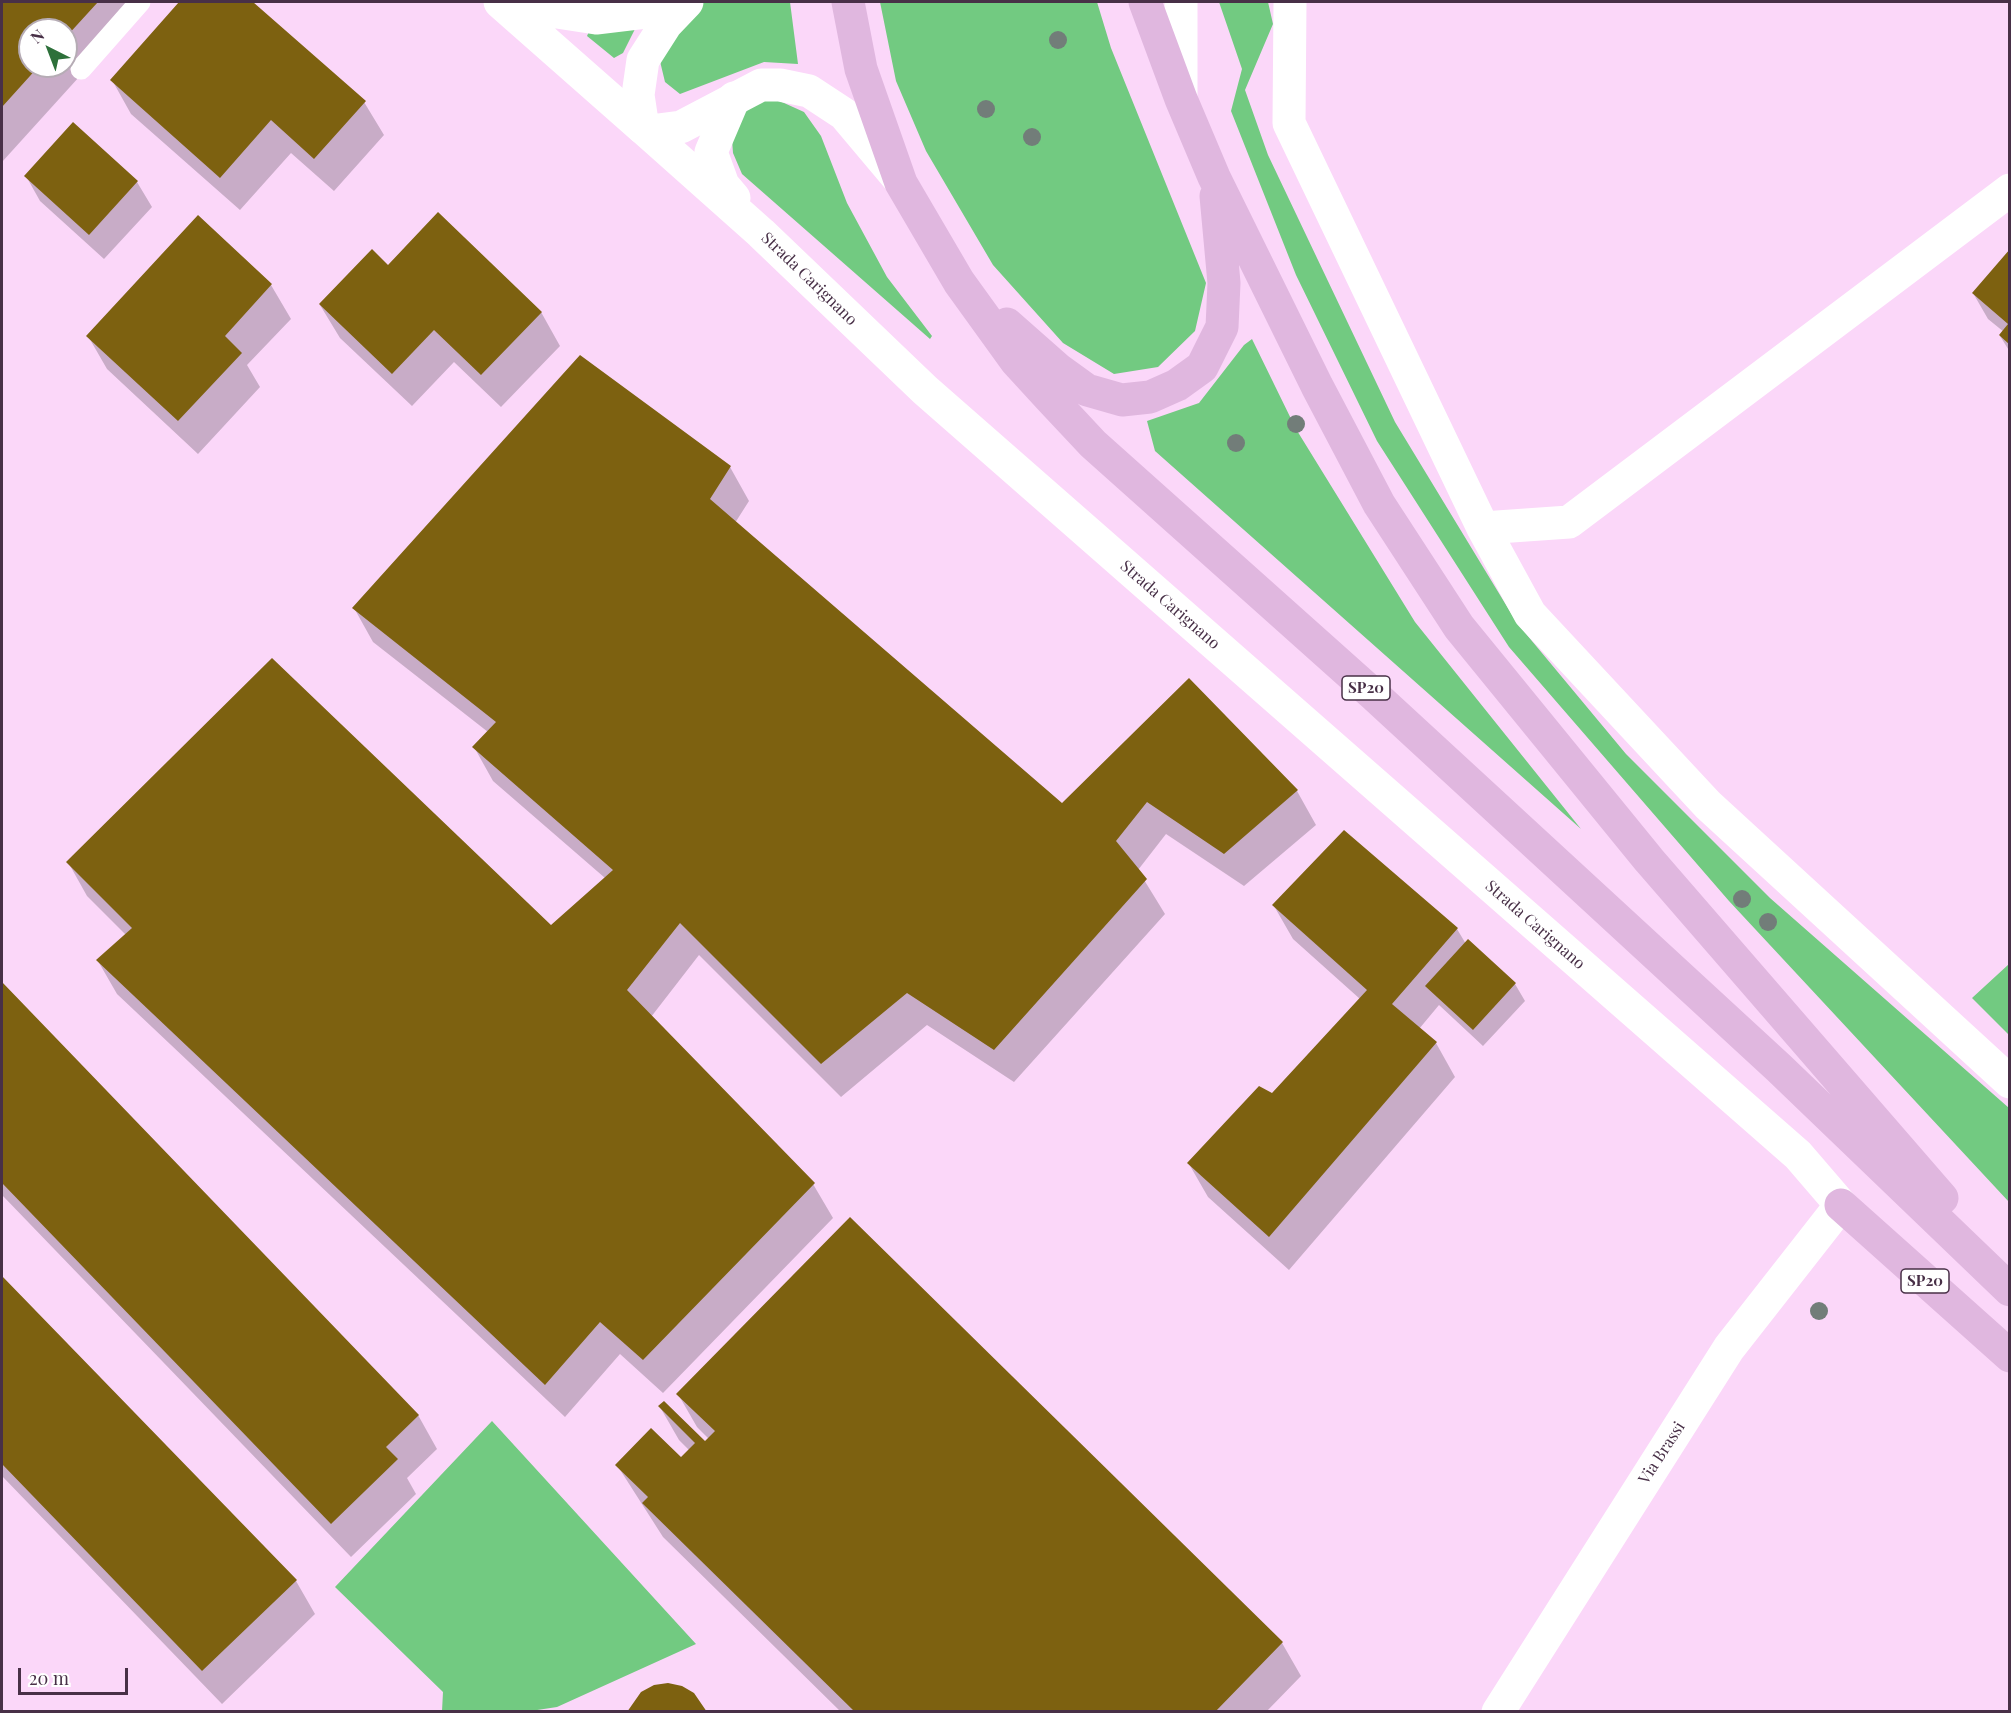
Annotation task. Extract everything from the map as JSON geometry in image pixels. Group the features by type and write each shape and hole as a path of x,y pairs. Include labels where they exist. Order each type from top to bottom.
{"main road":[{"name":"SP20","path":"848,2 861,69 901,183 959,282 1016,361 1093,444 1374,695 1779,1068 2010,1290"},
{"name":"SP20","path":"1145,2 1181,99 1215,177 1317,386 1379,504 1459,627 1649,860 2010,1277"},
{"name":"SP20","path":"959,282 1058,369 1087,390 1122,400 1150,397 1177,385 1202,367 1222,327 1224,283 1215,177"},
{"name":"SP20","path":"1841,1205 2010,1356"}],"street":[{"name":"Strada Carignano","path":"500,2 761,232 925,390 1798,1155 1841,1205"},
{"path":"526,2 544,10 596,18 646,12 676,2"},
{"path":"687,2 666,24 643,60 638,95 643,128 658,130 681,127 761,85 780,84 809,91 844,114 901,183"},
{"path":"1181,2 1181,99"},
{"path":"1290,2 1289,123 1483,528 1530,614 1708,805 2010,1082"},
{"path":"734,98 711,152 723,185 761,232"},
{"path":"1483,528 1569,522 2010,190"},
{"name":"Via Brassi","path":"1498,1712 1729,1348 1841,1205"}],"lane":[{"path":"81,69 140,2"}],"green space":[{"path":"701,2 790,2 798,64 764,62 680,94 665,82 659,57"},
{"path":"880,2 1097,2 1111,48 1206,283 1195,331 1158,367 1114,374 1063,343 993,265 926,151 896,81"},
{"path":"1219,2 1268,2 1273,24 1245,90 1268,155 1395,422 1517,623 1626,754 1770,898 2009,1108 2009,1202 1729,901 1509,647 1377,441 1296,275 1231,111 1242,69"},
{"path":"591,27 636,27 623,53 614,58 587,36"},
{"path":"773,98 804,112 821,136 847,203 887,277 932,336 930,339 742,174 733,153 731,126 753,103"},
{"path":"1252,339 1296,429 1415,622 1581,829 1155,451 1147,421 1199,403 1244,345"},
{"path":"2009,964 2009,1035 1972,998"},
{"path":"492,1421 696,1644 557,1707 524,1712 442,1711 443,1692 335,1587"}],"building":[{"path":"2,2 98,2 78,24 78,18 18,18 18,78 28,78 2,107"},
{"path":"179,2 253,2 366,101 314,159 271,120 220,178 110,80"},
{"path":"73,122 138,181 89,235 24,176"},
{"path":"438,212 542,312 481,375 434,330 392,374 319,304 372,249 388,265"},
{"path":"198,215 272,284 225,336 242,353 178,421 86,336"},
{"path":"2010,249 2010,345 1999,335 2008,324 1972,293"},
{"path":"580,355 731,466 710,499 1062,803 1189,678 1298,790 1224,854 1147,802 1116,841 1147,879 994,1050 907,993 821,1064 680,923 627,990 815,1183 643,1360 600,1322 545,1385 96,960 132,928 66,862 272,658 551,925 613,870 472,747 496,722 352,608"},
{"path":"1344,830 1458,928 1392,1004 1437,1042 1269,1237 1187,1163 1259,1086 1272,1093 1367,990 1272,905"},
{"path":"1468,939 1516,983 1473,1030 1425,986"},
{"path":"2,982 419,1415 386,1447 398,1459 331,1524 2,1183"},
{"path":"850,1217 1283,1642 1215,1712 855,1712 642,1503 648,1497 615,1465 651,1428 681,1457 695,1443 658,1406 664,1401 705,1441 715,1431 676,1394"},
{"path":"2,1276 297,1580 202,1671 2,1464"},
{"path":"668,1683 682,1686 694,1693 707,1712 627,1712 641,1692 654,1685"}]}
